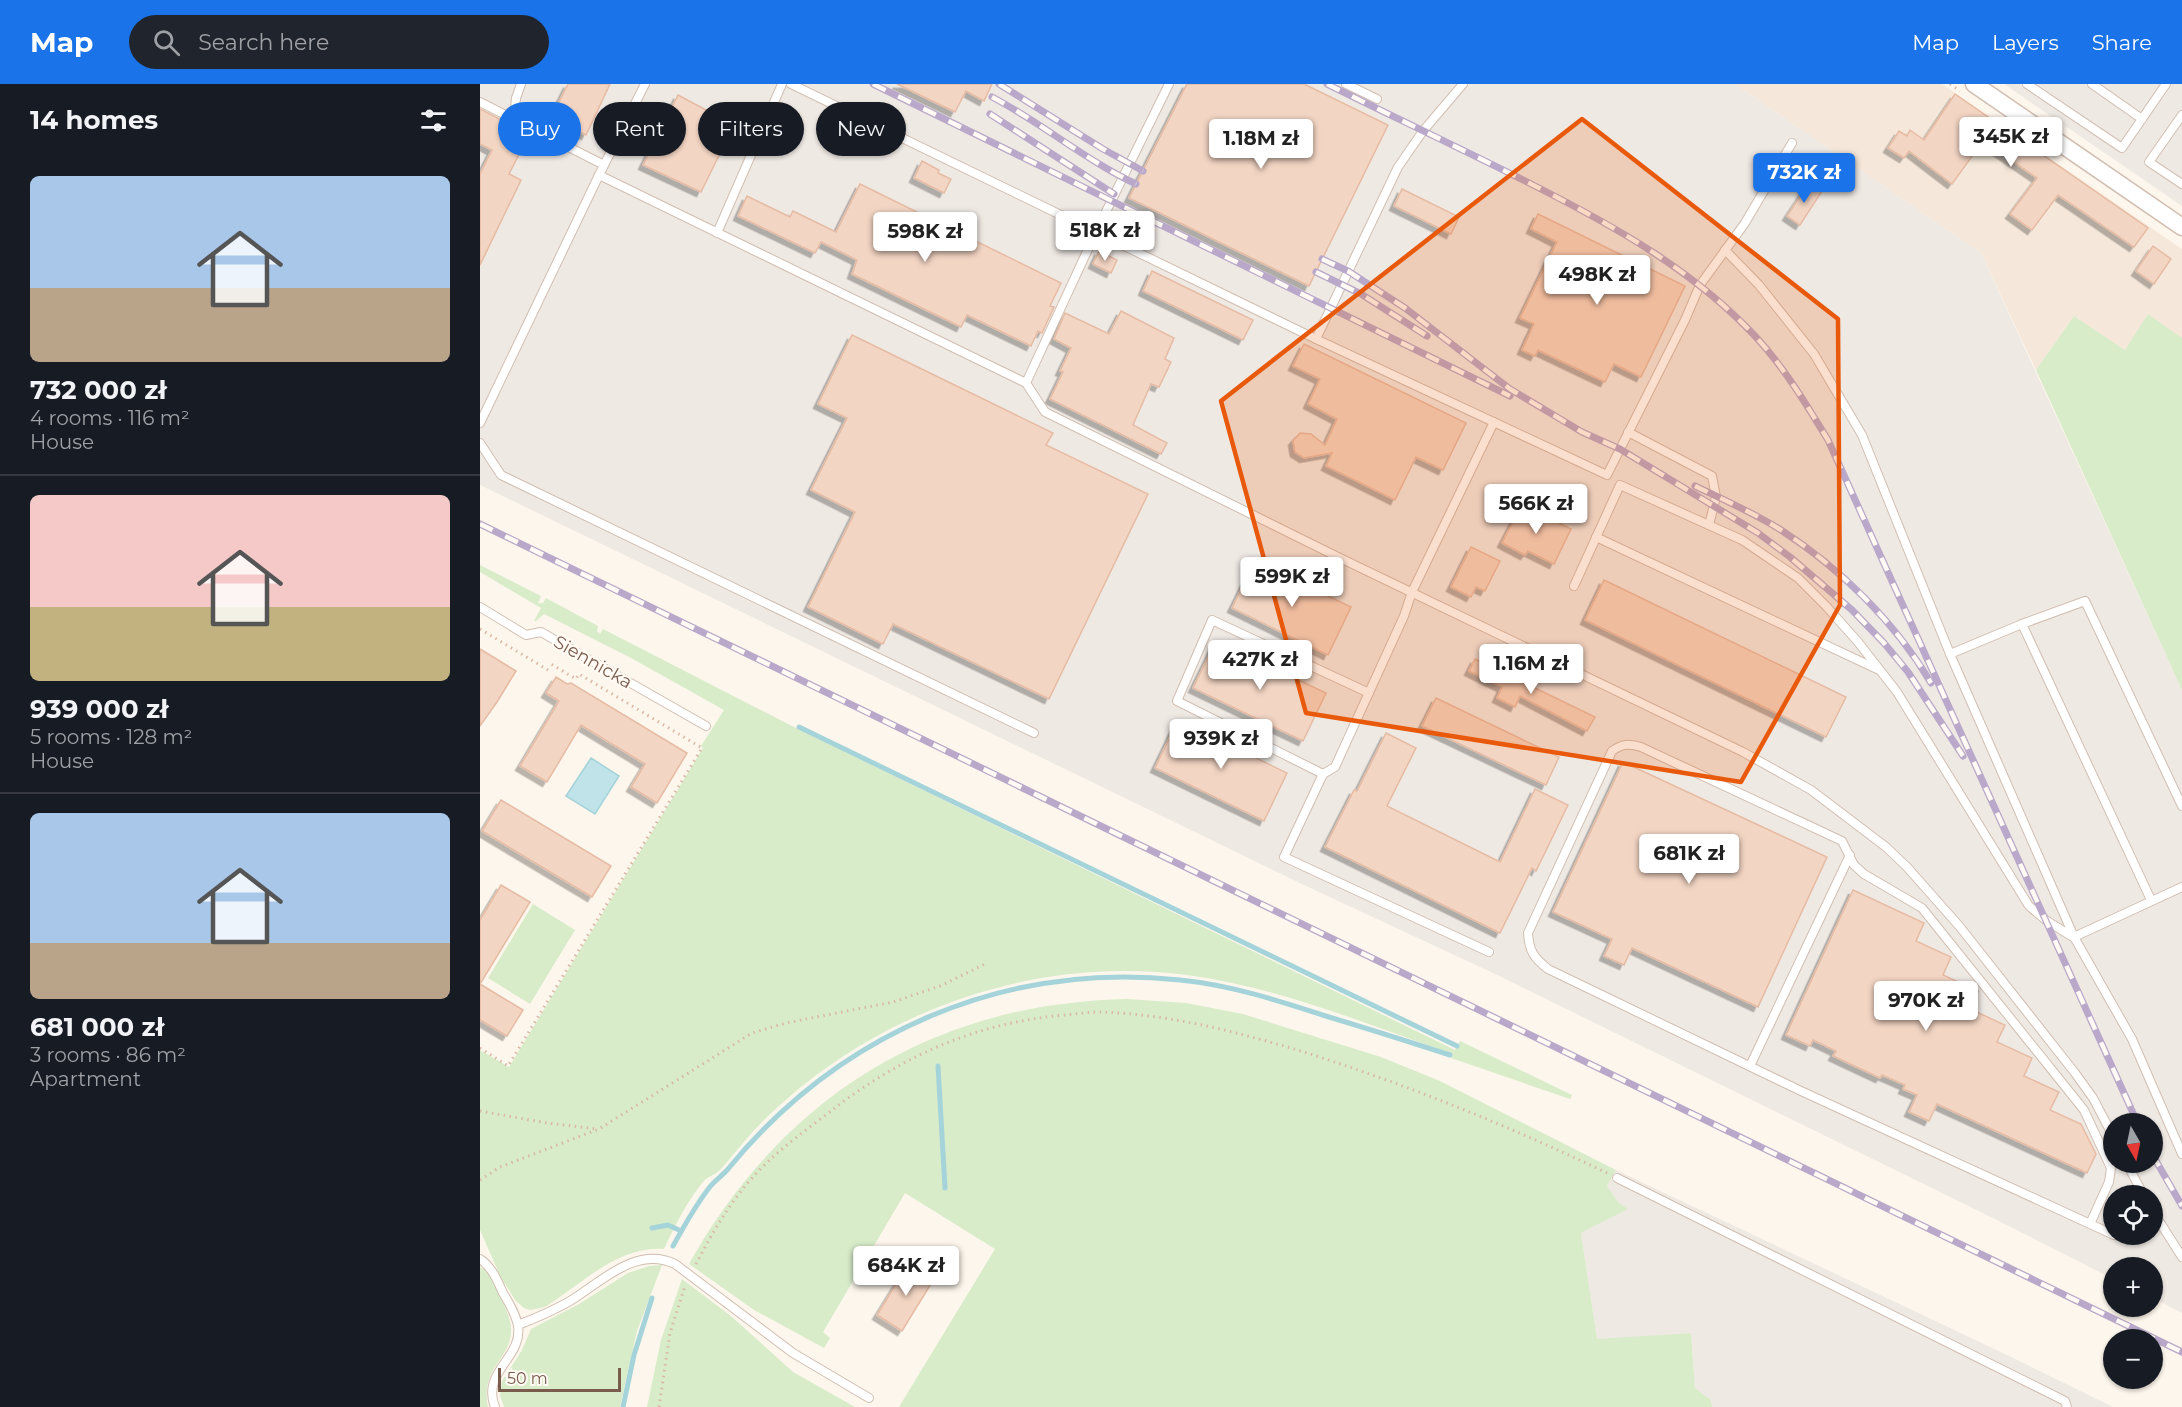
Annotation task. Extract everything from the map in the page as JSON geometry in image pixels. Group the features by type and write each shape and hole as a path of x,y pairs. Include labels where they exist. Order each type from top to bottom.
{"street":[{"path":"1974,84 2182,227"}],"lane":[{"path":"516,102 521,84"},
{"path":"480,423 599,174 645,84"},
{"path":"717,233 782,84"},
{"path":"791,84 1316,339 1607,475 1685,320 1700,285 1745,223 1792,143"},
{"path":"1026,382 1169,84"},
{"path":"1346,84 1377,99"},
{"path":"1316,339 1398,166 1423,131 1463,84"},
{"path":"2027,84 2122,148 2166,84"},
{"path":"2092,84 2142,119"},
{"path":"480,102 498,111"},
{"path":"2182,115 2149,162 2182,184"},
{"path":"581,153 604,165"},
{"path":"599,174 1026,382 1044,412 1743,752 1811,790 1862,827 1908,867 1960,927 2075,1073 2103,1117"},
{"path":"1725,250 1758,285 1814,354 1862,435 1950,654 2074,937 2132,1040 2182,1154"},
{"path":"1489,952 1284,857 1323,774 1335,767 1404,616 1412,592 1494,422"},
{"path":"1628,432 1712,476 1716,497 1709,525"},
{"path":"480,443 501,475 1034,733"},
{"path":"1574,586 1620,485 1742,540 1798,578 1858,642 1898,692 2029,906 2047,921 2074,937"},
{"path":"1596,537 1882,672"},
{"path":"1950,654 2085,601 2182,806"},
{"name":"Siennicka","path":"480,607 526,635 541,632 706,726"},
{"path":"1323,774 1177,701 1212,620 1369,693"},
{"path":"2022,624 2151,900"},
{"path":"2090,1224 2109,1182 2111,1168 2084,1110 1922,908 1864,874 1854,865 1842,841 1641,747 1631,744 1621,745 1612,751 1528,933 1533,957 1548,969 1750,1066 2090,1224 2103,1230"},
{"path":"1750,1066 1850,855"},
{"path":"2074,937 2182,887"},
{"path":"1617,1178 2065,1401 2067,1407"},
{"path":"2163,1228 2182,1257"},
{"path":"518,1325 558,1308 617,1270 646,1259 658,1258 671,1262 690,1275 793,1353 869,1398"},
{"path":"480,1259 487,1263 518,1325 515,1347 498,1372 493,1384 492,1395 495,1407"}],"path":[{"path":"480,629 548,670"},
{"path":"480,1048 508,1066 702,748 579,674 576,679 551,664"},
{"path":"480,1180 500,1167 599,1129 752,1033 786,1023 893,1002 940,986 985,964"},
{"path":"659,1407 664,1357 683,1290 728,1210 747,1184 780,1151 865,1086 917,1055 973,1032 1037,1018 1098,1012 1157,1017 1265,1041 1336,1062 1476,1114 1617,1178"},
{"path":"480,1112 599,1129"}],"highlighted area":[{"path":"1582,119 1838,319 1840,605 1741,782 1306,713 1221,401"}],"shaded area":[{"path":"480,84 1735,84 1981,253 2182,690 2182,1313 2163,1303 2163,1257 2103,1257 2103,1274 1495,974 1306,886 480,485"},
{"path":"1735,84 1942,84 2182,249 2182,338 2148,315 2125,350 2074,316 2036,370 1981,253"},
{"path":"2004,84 2182,84 2182,206"},
{"path":"1616,1170 2113,1407 1712,1407 1711,1400 1695,1389 1691,1333 1597,1340 1581,1233 1627,1209 1619,1203 1607,1186"}],"green space":[{"path":"2148,314 2182,338 2182,690 2036,370 2074,316 2125,350"},
{"path":"480,565 541,596 538,603 543,603 546,598 598,626 597,631 600,634 603,629 792,726 1455,1050 1460,1041 1572,1095 1570,1099 1451,1058 1453,1054 1322,1008 1255,988 1221,981 1187,975 1129,971 1071,974 1014,984 958,1000 905,1022 854,1049 807,1083 763,1121 719,1171 703,1182 687,1205 664,1249 647,1250 615,1260 545,1307 530,1310 524,1308 516,1301 501,1278 480,1230 480,1050 509,1067 724,710 631,658 544,614 534,621 541,608 480,572"},
{"path":"533,904 575,930 530,1004 488,978"},
{"path":"1127,999 1186,1003 1243,1014 1381,1057 1440,1081 1616,1170 1607,1186 1619,1203 1628,1209 1581,1233 1597,1339 1691,1333 1695,1388 1711,1400 1712,1407 899,1407 995,1249 905,1193 823,1332 830,1338 824,1348 754,1310 689,1264 727,1205 770,1152 818,1107 871,1070 928,1040 990,1018 1057,1005"},
{"path":"662,1265 637,1331 620,1407 504,1407 500,1396 502,1381 522,1350 531,1329 579,1304 628,1273 649,1266"},
{"path":"480,1267 488,1272 498,1292 508,1315 511,1329 507,1348 488,1382 488,1407 480,1407"},
{"path":"682,1279 731,1316 793,1372 855,1407 647,1407 661,1340"}],"water":[{"path":"591,758 619,776 595,814 566,796"}],"building":[{"path":"568,84 610,84 602,102 593,102 593,120 586,135 581,133 581,102 559,102"},
{"path":"897,84 992,84 984,101 966,91 955,112"},
{"path":"1187,84 1304,84 1388,125 1309,286 1129,198"},
{"path":"1955,94 2148,228 2134,247 2058,195 2032,230 2010,214 2037,178 1983,141 1952,184 1909,151 1904,158 1888,148 1899,131 1907,136 1910,130 1924,140"},
{"path":"678,95 698,106 698,156 719,156 701,192 643,165 648,156 686,156 686,102 674,102"},
{"path":"480,109 498,118 498,156 518,156 509,174 521,180 480,265 480,174 492,150 480,144"},
{"path":"922,161 951,179 944,193 914,178"},
{"path":"1809,183 1822,191 1800,225 1787,216"},
{"path":"860,184 1061,283 1050,306 1054,307 1042,333 1038,331 1031,346 967,315 961,327 852,274 857,260 821,242 815,253 738,216 747,196 790,217 793,211 836,232"},
{"path":"1402,189 1459,217 1451,234 1394,206"},
{"path":"1538,214 1685,286 1641,377 1614,364 1605,382 1538,350 1535,356 1522,350 1534,324 1520,318 1557,242 1531,229"},
{"path":"2153,246 2171,259 2154,284 2136,271"},
{"path":"1099,251 1117,260 1111,273 1093,264"},
{"path":"1152,271 1253,320 1243,340 1143,291"},
{"path":"1121,311 1174,338 1165,359 1171,362 1159,387 1151,384 1133,425 1167,443 1161,454 1050,399 1071,348 1054,339 1065,313 1109,334"},
{"path":"852,335 1053,433 1046,445 1148,494 1049,699 893,624 883,644 808,607 855,512 811,490 847,418 818,404"},
{"path":"1304,344 1466,423 1443,470 1416,457 1395,500 1326,466 1332,453 1304,458 1295,452 1293,441 1300,433 1311,434 1325,445 1337,419 1308,404 1320,379 1293,366"},
{"path":"1522,504 1571,529 1554,564 1528,551 1525,555 1502,543"},
{"path":"1471,547 1500,561 1485,591 1476,587 1471,597 1451,587"},
{"path":"1255,561 1351,607 1328,655 1232,608"},
{"path":"1604,580 1846,697 1826,737 1585,620"},
{"path":"1216,641 1326,693 1303,741 1193,688"},
{"path":"480,649 516,671 480,726"},
{"path":"1475,659 1595,717 1587,731 1520,696 1515,707 1497,698 1502,687 1469,671"},
{"path":"556,677 567,684 571,683 687,753 657,803 631,787 645,764 581,725 547,782 520,766 559,701 546,693"},
{"path":"1436,698 1559,757 1546,785 1422,726"},
{"path":"1178,720 1287,773 1264,821 1155,768"},
{"path":"1386,733 1416,748 1387,806 1500,862 1535,789 1568,805 1536,871 1532,868 1500,933 1325,847"},
{"path":"1623,762 1827,857 1758,1007 1632,948 1624,965 1604,956 1612,939 1553,912"},
{"path":"501,800 611,866 592,897 482,831"},
{"path":"501,885 530,902 480,984 480,920"},
{"path":"1853,890 1924,923 1916,941 1951,957 1943,975 1978,991 1970,1009 2005,1025 1997,1042 2032,1058 2024,1076 2059,1092 2050,1110 2081,1124 2096,1154 2087,1173 1937,1104 1929,1121 1909,1112 1917,1095 1903,1089 1905,1085 1882,1075 1880,1078 1833,1056 1836,1051 1813,1040 1810,1046 1786,1035"},
{"path":"480,984 523,1010 507,1036 480,1020"},
{"path":"909,1263 934,1279 902,1331 877,1315"}],"waterway":[{"path":"799,727 1457,1046"},
{"path":"673,1246 711,1185 726,1172 772,1121 821,1079 873,1044 930,1016 989,996 1051,982 1115,977 1199,982 1274,1000 1450,1055"},
{"path":"938,1066 945,1188"},
{"path":"652,1228 668,1225 681,1231"},
{"path":"623,1407 634,1355 652,1298"}],"railway":[{"path":"873,84 1510,396"},
{"path":"999,84 1103,149 1143,171"},
{"path":"1327,84 1535,186 1651,251 1706,290 1731,312 1776,360 1828,440 2133,1113"},
{"path":"992,97 1099,164 1136,184"},
{"path":"990,114 1114,194"},
{"path":"1322,259 1348,271 1405,308 1510,389 1582,432 1620,449 1758,533 1790,557 1852,610 1884,643 1908,672 1963,756"},
{"path":"1316,272 1361,294 1427,336"},
{"path":"1695,486 1771,524 1824,561 1865,598 1883,618 1917,660 1931,683"},
{"path":"480,524 2182,1352"},
{"path":"2163,1173 2182,1206"}]}
